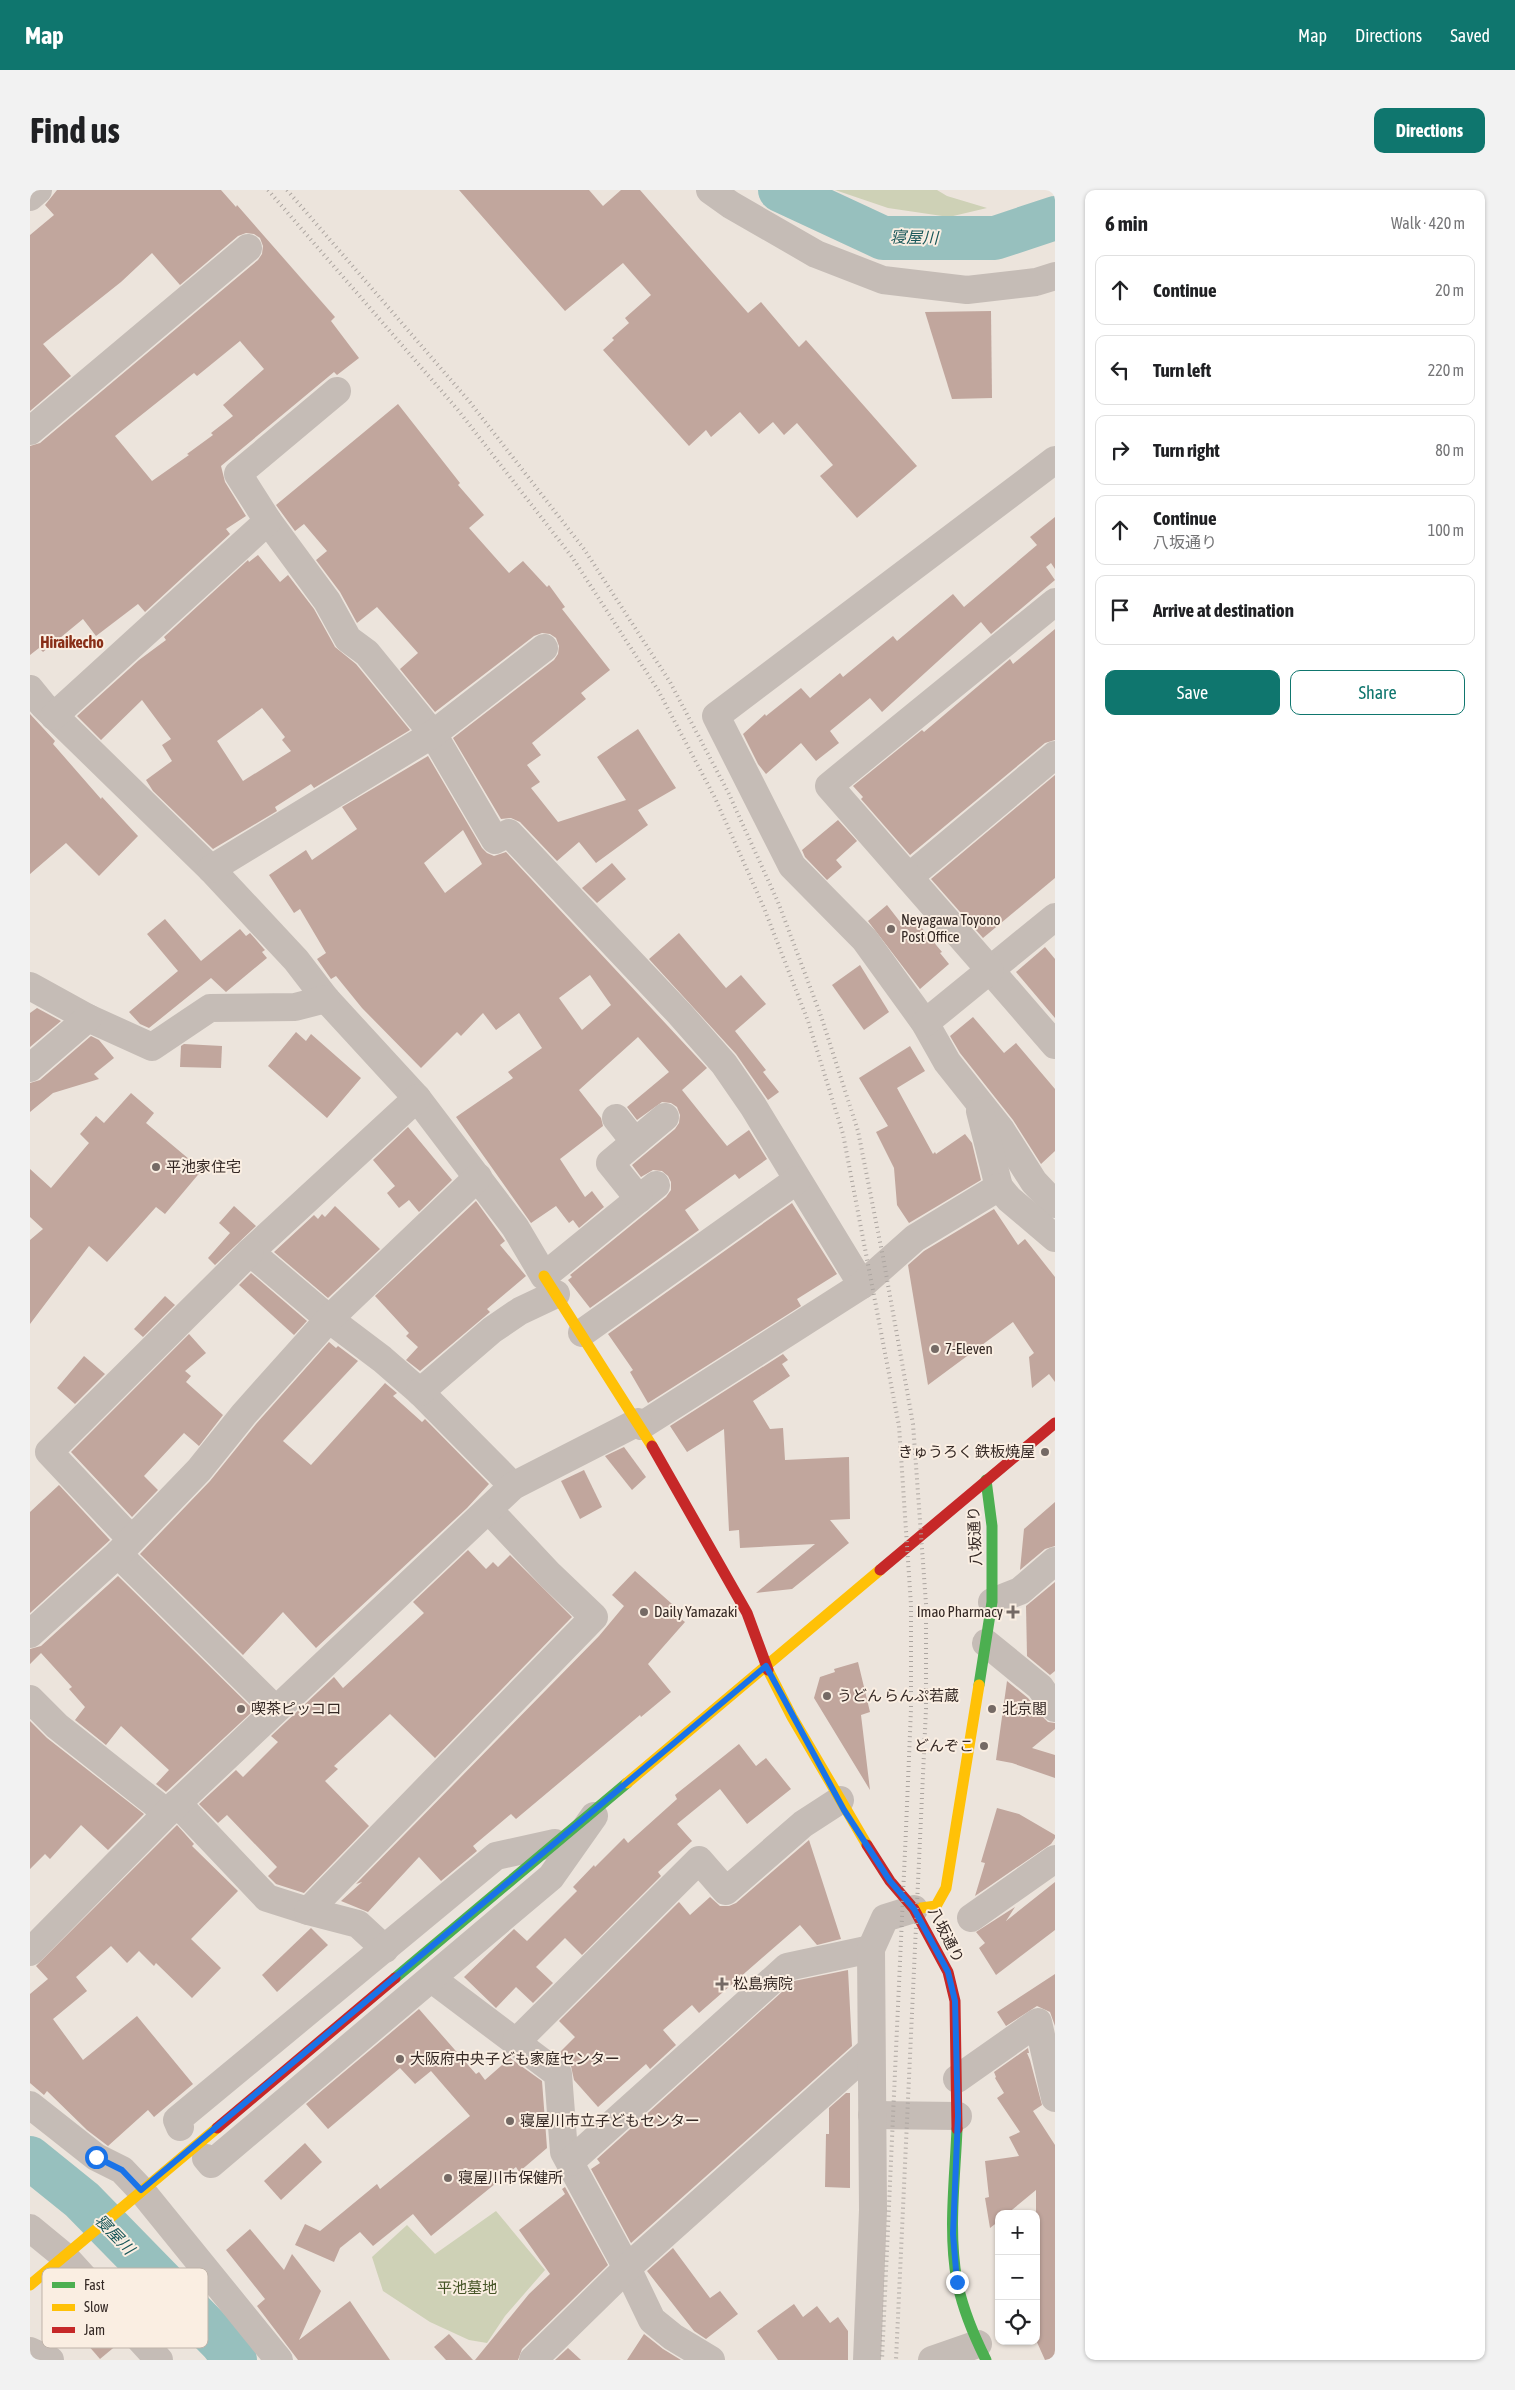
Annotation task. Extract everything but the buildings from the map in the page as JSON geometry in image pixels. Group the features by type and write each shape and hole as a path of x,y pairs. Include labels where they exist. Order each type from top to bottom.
{"street":[{"path":"30,197 38,190"},
{"path":"710,190 731,205 816,254 883,280 967,290 1036,282 1055,276"},
{"path":"30,431 248,248"},
{"path":"337,391 238,474 268,521 327,601 348,638 367,653 433,734 495,840 509,833 680,1012 724,1064 753,1106 862,1285"},
{"path":"1055,460 716,716 792,866 865,940 925,1024 947,1062 1001,1130 1034,1182 1055,1204"},
{"path":"54,716 268,521"},
{"path":"1055,602 829,786 1055,1045"},
{"path":"212,869 433,734 544,648"},
{"path":"30,689 54,716 212,869 296,960 326,999 417,1098 478,1177 514,1227 640,1424 747,1612 766,1666 840,1800 890,1881 914,1909 886,1918 871,1949 873,2210 867,2360"},
{"path":"909,876 1055,755"},
{"path":"925,1024 1055,917"},
{"path":"30,986 88,1018 152,1046 210,1008 295,1008 326,999"},
{"path":"30,1068 88,1018"},
{"path":"275,1709 39,1456 164,1340 250,1252 417,1098"},
{"path":"978,1103 999,1187 1009,1199 1055,1238"},
{"path":"420,1392 492,1330 520,1311 550,1285 648,1192 610,1163 665,1117"},
{"path":"616,1118 635,1142"},
{"path":"30,1634 125,1547 199,1470 244,1414 330,1320 478,1177"},
{"path":"582,1333 797,1180"},
{"path":"30,1952 172,1808 513,1486 640,1424 862,1285 916,1238 999,1187"},
{"path":"250,1252 330,1320 382,1359 420,1392 513,1486"},
{"path":"50,2268 1055,1423"},
{"name":"八坂通り","path":"982,2352 957,2282 953,2234 958,2116 955,2001 948,1972 914,1909 936,1906 946,1888 992,1602 992,1526 986,1480"},
{"path":"308,1911 594,1617 550,1576 489,1510"},
{"path":"992,1602 1020,1591 1055,1561"},
{"path":"986,1643 1050,1690"},
{"path":"30,1699 57,1726 172,1808 267,1898 358,1924 385,1949"},
{"path":"516,2042 699,1860 726,1891 803,1824 840,1800"},
{"path":"206,2158 211,2164 551,1877 605,1801"},
{"path":"180,2127 177,2120 496,1856 555,1843"},
{"path":"971,1918 1055,1859"},
{"path":"570,2162 787,1967 871,1949"},
{"path":"432,1979 558,2074 564,2152 627,2268 652,2320 673,2337 711,2360"},
{"path":"957,2079 1038,2022 1055,2098"},
{"path":"533,2360 627,2268 871,2050"},
{"path":"30,2105 96,2157 122,2170 134,2196 198,2268"},
{"path":"872,2115 958,2116"},
{"path":"30,2228 69,2251 83,2268"},
{"path":"30,2285 42,2275"},
{"path":"208,2280 279,2360"},
{"path":"149,2348 159,2360"},
{"path":"30,2351 50,2360"},
{"path":"932,2360 982,2352"}],"green space":[{"path":"835,190 937,190 947,196 987,208 949,217 888,208"},
{"name":"平池墓地","path":"496,2211 545,2270 505,2316 487,2343 469,2340 430,2322 383,2291 372,2257 407,2225 435,2254"}],"waterway":[{"name":"寝屋川","path":"780,190 883,238 995,238 1055,218"},
{"name":"寝屋川","path":"30,2158 82,2200 149,2268"},
{"name":"寝屋川","path":"208,2329 235,2360"}],"railway":[{"path":"268,190 458,410 572,557 658,690 715,798 764,908 808,1021 843,1134 899,1426 911,1605 911,1709 882,2360"},
{"path":"287,190 469,401 584,549 670,682 728,792 778,902 821,1016 858,1131 913,1424 926,1604 926,1709 896,2360"}],"traffic: fast":[{"path":"979,1685 992,1602 992,1526 986,1480"},
{"path":"395,1978 627,1783"},
{"path":"957,2129 953,2205 954,2262 962,2301 986,2360"}],"traffic: slow":[{"path":"544,1276 652,1446"},
{"path":"627,1783 880,1570"},
{"path":"768,1670 792,1717 867,1845"},
{"path":"914,1909 936,1906 946,1888 979,1685"},
{"path":"50,2268 217,2128"},
{"path":"30,2285 42,2275"}],"traffic: jam":[{"path":"880,1570 1055,1423"},
{"path":"652,1446 747,1613 768,1670"},
{"path":"867,1845 890,1881 914,1909 948,1972 955,2001 957,2129"},
{"path":"217,2128 395,1978"}],"place":[{"name":"Neyagawa Toyono Post Office","path":"891,929"},
{"name":"平池家住宅","path":"156,1167"},
{"name":"7-Eleven","path":"935,1349"},
{"name":"きゅうろく 鉄板焼屋","path":"1045,1452"},
{"name":"Daily Yamazaki","path":"644,1612"},
{"name":"Imao Pharmacy","path":"1013,1612"},
{"name":"うどん らんぷ若蔵","path":"827,1696"},
{"name":"喫茶ピッコロ","path":"241,1709"},
{"name":"北京閣","path":"992,1709"},
{"name":"どんぞこ","path":"984,1746"},
{"name":"松島病院","path":"722,1984"},
{"name":"大阪府中央子ども家庭センター","path":"400,2059"},
{"name":"寝屋川市立子どもセンター","path":"510,2121"},
{"name":"寝屋川市保健所","path":"448,2178"}],"district":[{"name":"Hiraikecho","path":"72,642"}],"route":[{"path":"96,2157 122,2170 141,2190 766,1666 844,1810 890,1881 914,1909 948,1972 955,2001 958,2116 953,2234 957,2282"}]}
